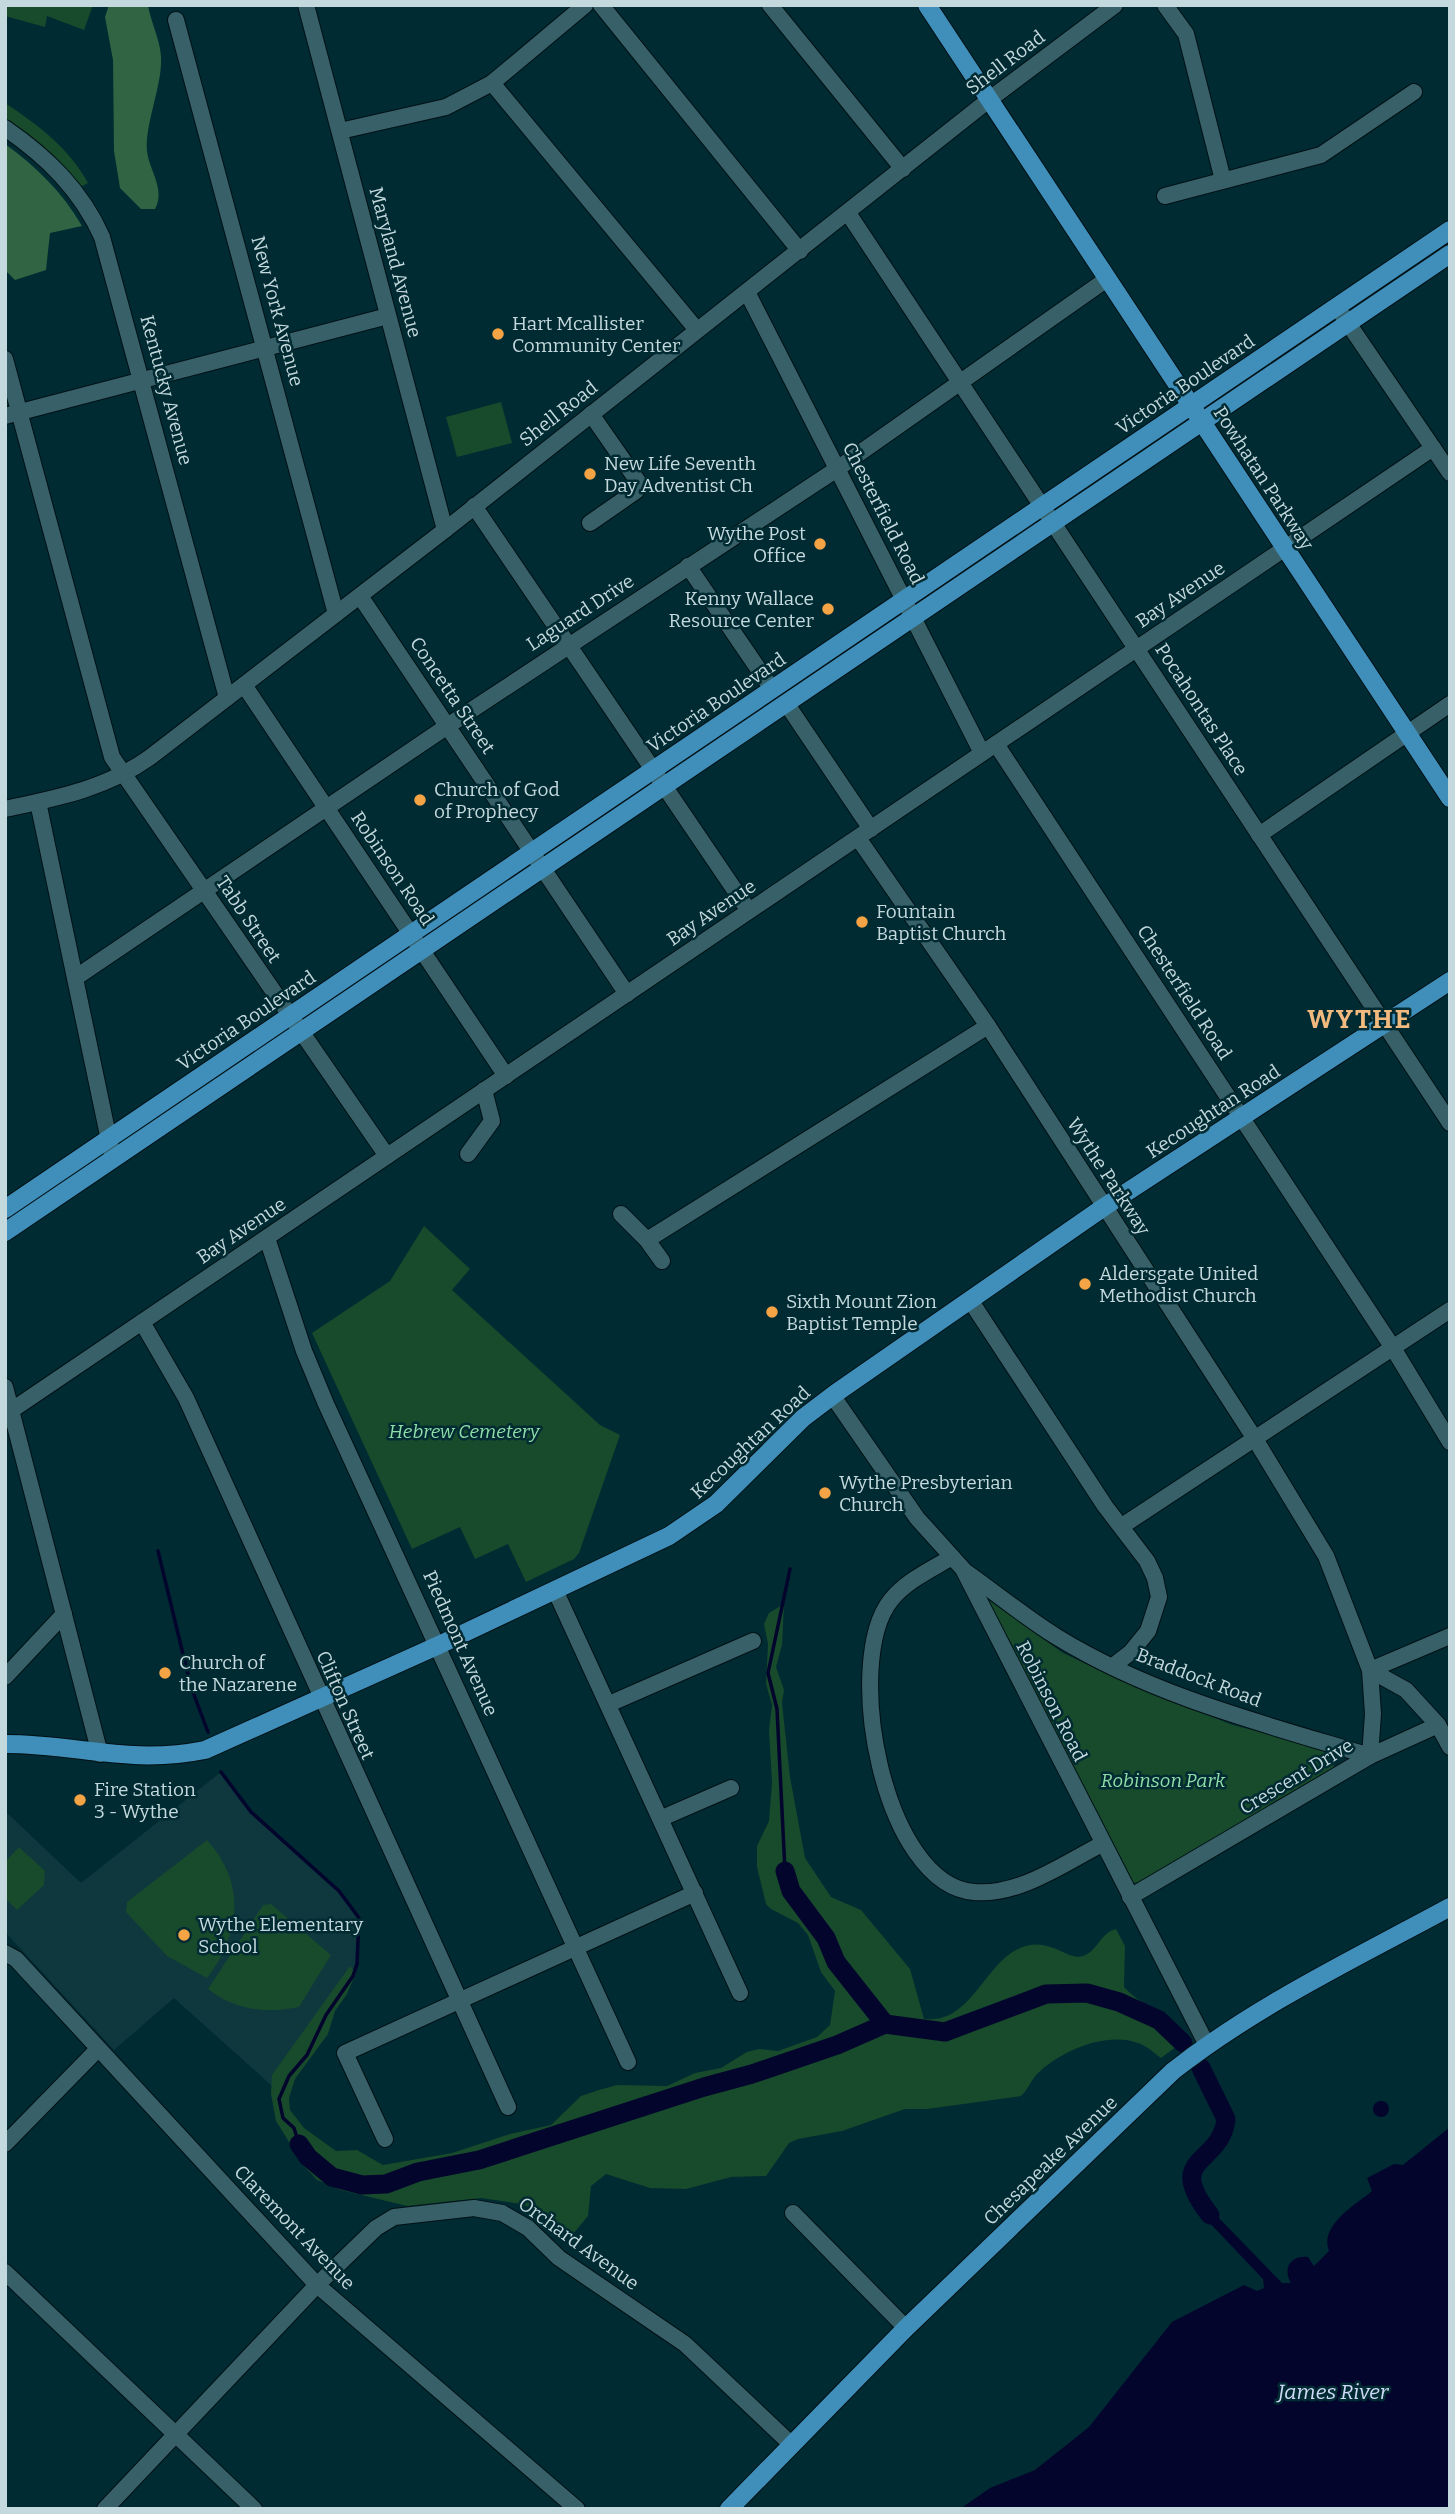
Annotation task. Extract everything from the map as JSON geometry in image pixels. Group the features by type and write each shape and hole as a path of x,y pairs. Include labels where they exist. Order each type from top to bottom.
{"main road":[{"name":"Powhatan Parkway","path":"927,5 1450,798"},
{"name":"Victoria Boulevard","path":"5,1209 1450,230"},
{"path":"5,1233 1450,254"},
{"name":"Kecoughtan Road","path":"5,1744 151,1758 205,1750 439,1645 669,1536 716,1504 803,1419 832,1395 1104,1207 1450,981"},
{"name":"Chesapeake Avenue","path":"729,2509 906,2328 1106,2134 1207,2045 1269,2007 1450,1907"}],"street":[{"name":"Maryland Avenue","path":"306,5 445,530"},
{"path":"340,131 446,107 492,83 584,5"},
{"path":"601,5 800,251"},
{"path":"770,5 903,169"},
{"path":"1165,5 1186,34 1223,180"},
{"name":"Shell Road","path":"5,809 85,790 126,773 445,530 990,99 1113,6"},
{"name":"New York Avenue","path":"176,20 336,614"},
{"path":"492,83 697,330"},
{"path":"1165,196 1321,155 1414,92"},
{"name":"Kentucky Avenue","path":"5,128 58,171 94,219 106,247 227,698"},
{"name":"Pocahontas Place","path":"848,213 1450,1123"},
{"name":"Laguard Drive","path":"75,978 570,644 837,469 1107,279"},
{"name":"Chesterfield Road","path":"747,292 982,753"},
{"path":"1336,306 1450,473"},
{"path":"13,414 388,316"},
{"name":"Tabb Street","path":"5,359 13,414 112,757 126,773 387,1156"},
{"path":"590,523 636,491 639,483 591,414"},
{"name":"Bay Avenue","path":"12,1410 1433,448"},
{"path":"474,506 749,911"},
{"path":"688,566 772,690"},
{"name":"Concetta Street","path":"360,596 627,994"},
{"name":"Robinson Road","path":"244,685 506,1076"},
{"name":"Wythe Parkway","path":"786,704 864,833 1255,1439 1326,1556 1370,1670"},
{"path":"1259,835 1450,704"},
{"name":"Chesterfield Road","path":"996,744 1393,1348 1450,1442"},
{"path":"38,802 113,1159"},
{"path":"647,1240 988,1026"},
{"path":"468,1154 492,1121 484,1090"},
{"path":"621,1214 647,1240 662,1261"},
{"name":"Piedmont Avenue","path":"267,1238 304,1351 326,1404 439,1645 628,2062"},
{"path":"970,1300 1105,1506 1147,1561 1158,1597 1148,1631 1131,1652 1113,1666"},
{"path":"1122,1526 1450,1310"},
{"name":"Clifton Street","path":"142,1322 186,1398 320,1699 508,2107"},
{"path":"5,1387 100,1754"},
{"name":"Robinson Road","path":"832,1395 917,1518 957,1563 1207,2045"},
{"path":"957,1563 914,1580 890,1600 877,1628 872,1657 871,1688 878,1762 910,1843 925,1866 947,1884 971,1892 993,1892 1020,1886 1102,1844"},
{"name":"Braddock Road","path":"957,1563 1057,1637 1160,1688 1225,1712 1370,1756"},
{"path":"555,1590 662,1818 740,1993"},
{"path":"5,1677 64,1614"},
{"path":"1370,1670 1450,1636"},
{"path":"609,1704 753,1641"},
{"path":"1370,1670 1406,1690 1438,1725 1450,1747"},
{"name":"Crescent Drive","path":"1130,1897 1370,1756 1373,1714 1370,1670"},
{"path":"1370,1756 1438,1725"},
{"path":"662,1818 731,1788"},
{"path":"385,2140 345,2053 695,1893"},
{"name":"Claremont Avenue","path":"5,1953 16,1959 317,2284 577,2509"},
{"path":"5,2144 98,2049"},
{"name":"Orchard Avenue","path":"105,2509 317,2284 388,2220 474,2208 502,2213 528,2228 559,2258 685,2344 792,2445"},
{"path":"793,2213 906,2328"},
{"path":"5,2272 254,2509"}],"shaded area":[{"name":"Wythe Elementary School","path":"221,1772 251,1812 339,1891 359,1918 357,1964 353,1976 281,2094 174,1998 114,2050 5,1932 5,1811 81,1883"}],"green space":[{"path":"5,5 93,5 84,30 47,16 45,27 5,16"},
{"path":"109,5 148,5 159,42 160,74 147,141 148,158 159,195 155,209 141,209 120,188 114,151 113,60 105,17"},
{"path":"5,103 29,119 62,148 88,183 80,187 5,121"},
{"path":"5,144 48,181 82,226 50,233 46,270 15,280 5,270"},
{"path":"501,402 512,443 457,457 446,417"},
{"name":"Hebrew Cemetery","path":"424,1226 470,1269 452,1290 600,1425 620,1435 579,1553 574,1559 526,1582 508,1544 475,1559 460,1527 412,1549 312,1333 390,1281"},
{"name":"Robinson Park","path":"987,1599 1063,1653 1140,1689 1233,1725 1314,1746 1326,1752 1334,1766 1330,1775 1144,1881 1134,1883 1127,1878 984,1601"},
{"path":"784,1604 782,1645 776,1667 784,1690 782,1703 790,1777 805,1858 831,1897 861,1910 910,1969 924,2019 952,2014 963,2006 1000,1962 1023,1947 1044,1945 1076,1957 1083,1956 1106,1934 1116,1929 1125,1946 1124,1987 1172,2021 1189,2037 1161,2058 1138,2043 1125,2040 1098,2041 1084,2045 1047,2066 1035,2076 1021,2096 927,2109 905,2109 842,2131 798,2139 789,2143 766,2176 731,2177 686,2189 650,2188 606,2174 591,2186 588,2216 573,2234 558,2232 534,2209 521,2204 481,2198 407,2206 341,2190 317,2180 304,2166 276,2121 271,2094 272,2075 350,1966 356,1973 347,1994 335,2011 328,2034 295,2079 289,2098 290,2110 304,2128 336,2151 357,2150 383,2165 452,2153 510,2134 551,2125 581,2096 617,2085 667,2086 695,2073 721,2068 747,2052 759,2049 778,2051 817,2037 830,2025 835,1991 821,1972 808,1935 798,1923 766,1904 757,1867 757,1846 769,1821 772,1782 769,1730 772,1705 766,1684 768,1644 764,1624 769,1613"},
{"path":"207,1840 220,1856 228,1873 234,1909 227,1944 207,1978 167,1956 126,1912 127,1902"},
{"path":"19,1847 45,1871 44,1885 17,1910 5,1898 5,1862"},
{"path":"271,1904 331,1955 299,2007 263,2010 240,2006 208,1989 263,1905"}],"water":[{"path":"1381,2101 1387,2103 1387,2115 1381,2117 1375,2115 1373,2109 1375,2103"},
{"name":"James River","path":"1450,2127 1450,2509 960,2509 990,2488 1035,2470 1089,2427 1172,2322 1244,2285 1257,2291 1264,2288 1263,2279 1205,2218 1214,2213 1282,2283 1291,2283 1287,2272 1293,2260 1308,2257 1314,2266 1329,2251 1327,2242 1334,2225 1372,2191 1367,2178 1394,2164 1403,2165"}],"waterway":[{"path":"158,1551 191,1687 208,1732"},
{"path":"785,1871 777,1709 768,1673 790,1569"},
{"path":"221,1772 251,1812 339,1891 359,1918 357,1964 353,1976 326,2015 307,2055 289,2076 279,2099 283,2118 294,2128 299,2144"},
{"path":"785,1871 791,1891 826,1938 836,1962 885,2024"},
{"path":"299,2144 308,2157 332,2177 362,2185 386,2184 418,2172 479,2160 752,2074 837,2045 885,2024 945,2032 1046,1994 1087,1993 1119,2002 1159,2020 1183,2043"},
{"path":"1201,2068 1226,2119 1222,2134 1193,2171 1192,2181 1197,2196 1210,2215"}],"place":[{"name":"Hart Mcallister Community Center","path":"498,334"},
{"name":"New Life Seventh Day Adventist Ch","path":"590,474"},
{"name":"Wythe Post Office","path":"820,544"},
{"name":"Kenny Wallace Resource Center","path":"828,609"},
{"name":"Church of God of Prophecy","path":"420,800"},
{"name":"Fountain Baptist Church","path":"862,922"},
{"name":"Aldersgate United Methodist Church","path":"1085,1284"},
{"name":"Sixth Mount Zion Baptist Temple","path":"772,1312"},
{"name":"Wythe Presbyterian Church","path":"825,1493"},
{"name":"Church of the Nazarene","path":"165,1673"},
{"name":"Fire Station 3 - Wythe","path":"80,1800"},
{"name":"Wythe Elementary School","path":"184,1935"}],"district":[{"name":"WYTHE","path":"1360,1019"}]}
